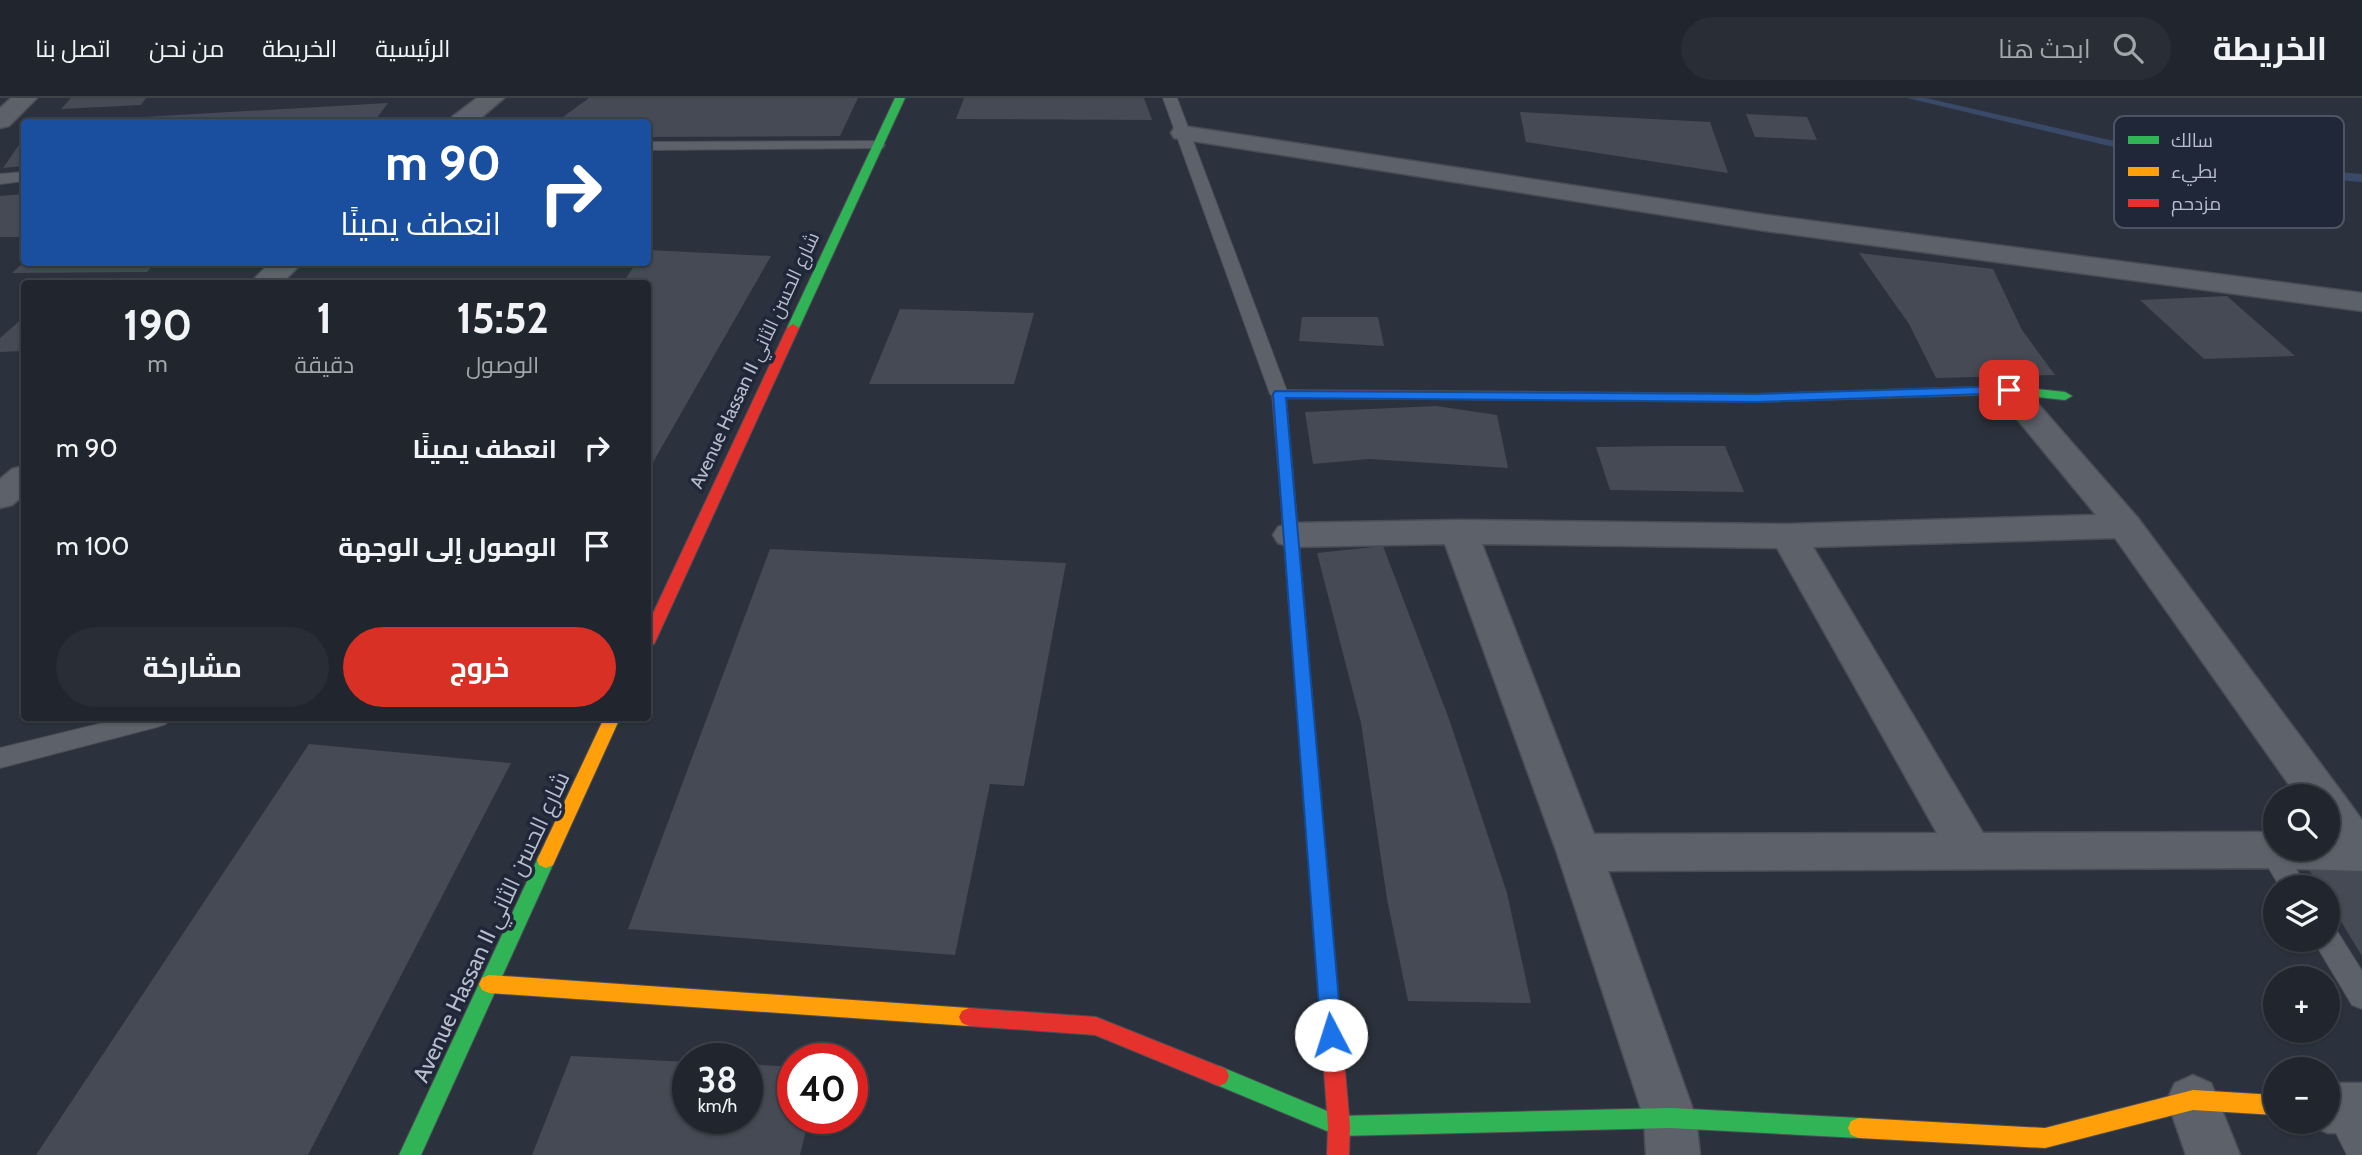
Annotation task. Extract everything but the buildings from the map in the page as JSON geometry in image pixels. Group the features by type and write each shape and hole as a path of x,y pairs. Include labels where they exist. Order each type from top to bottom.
{"street":[{"path":"465,119 492,98"},
{"name":"Avenue Hassan II شارع الحسن الثاني","path":"651,634 900,98"},
{"path":"0,121 15,101"},
{"path":"1183,132 1766,223 2362,302"},
{"path":"268,280 284,266"},
{"path":"2009,390 2125,526 2311,784"},
{"path":"1338,1155 1339,1126 1279,394 1757,398 2009,390 2065,396"},
{"path":"0,497 21,480"},
{"path":"1291,536 1459,532 1788,536 2125,526"},
{"path":"1459,532 1579,853 1672,1137"},
{"path":"1788,536 1972,852"},
{"name":"Avenue Hassan II شارع الحسن الثاني","path":"410,1155 611,721"},
{"path":"2340,823 2361,853"},
{"path":"1579,853 2263,850"},
{"path":"2340,852 2361,853"},
{"path":"489,984 1096,1026 1339,1126 1672,1137 2045,1138 2193,1100 2263,1104"},
{"path":"2193,1100 2213,1155"}],"lane":[{"path":"1170,98 1279,394"},
{"path":"651,146 878,145"},
{"path":"0,178 21,177"},
{"path":"0,758 145,721"},
{"path":"2334,952 2362,996"},
{"path":"2343,1108 2362,1152"}],"waterway":[{"path":"1912,98 2114,144"},
{"path":"2344,177 2362,178"}],"traffic: fast":[{"path":"793,328 900,98"},
{"path":"1544,396 1757,398 2009,390 2065,396"},
{"path":"410,1155 546,860"},
{"path":"1219,1076 1339,1126 1670,1118 1859,1128"}],"traffic: slow":[{"path":"1287,487 1319,880"},
{"path":"546,860 611,721"},
{"path":"489,984 969,1017"},
{"path":"1859,1128 2045,1138 2193,1100 2263,1104"}],"traffic: jam":[{"path":"651,634 793,328"},
{"path":"1287,487 1279,394 1544,396"},
{"path":"1319,880 1339,1126 1338,1155"},
{"path":"969,1017 1096,1026 1219,1076"}],"route":[{"path":"1331,1035 1279,394 1757,398 2009,390"}]}
